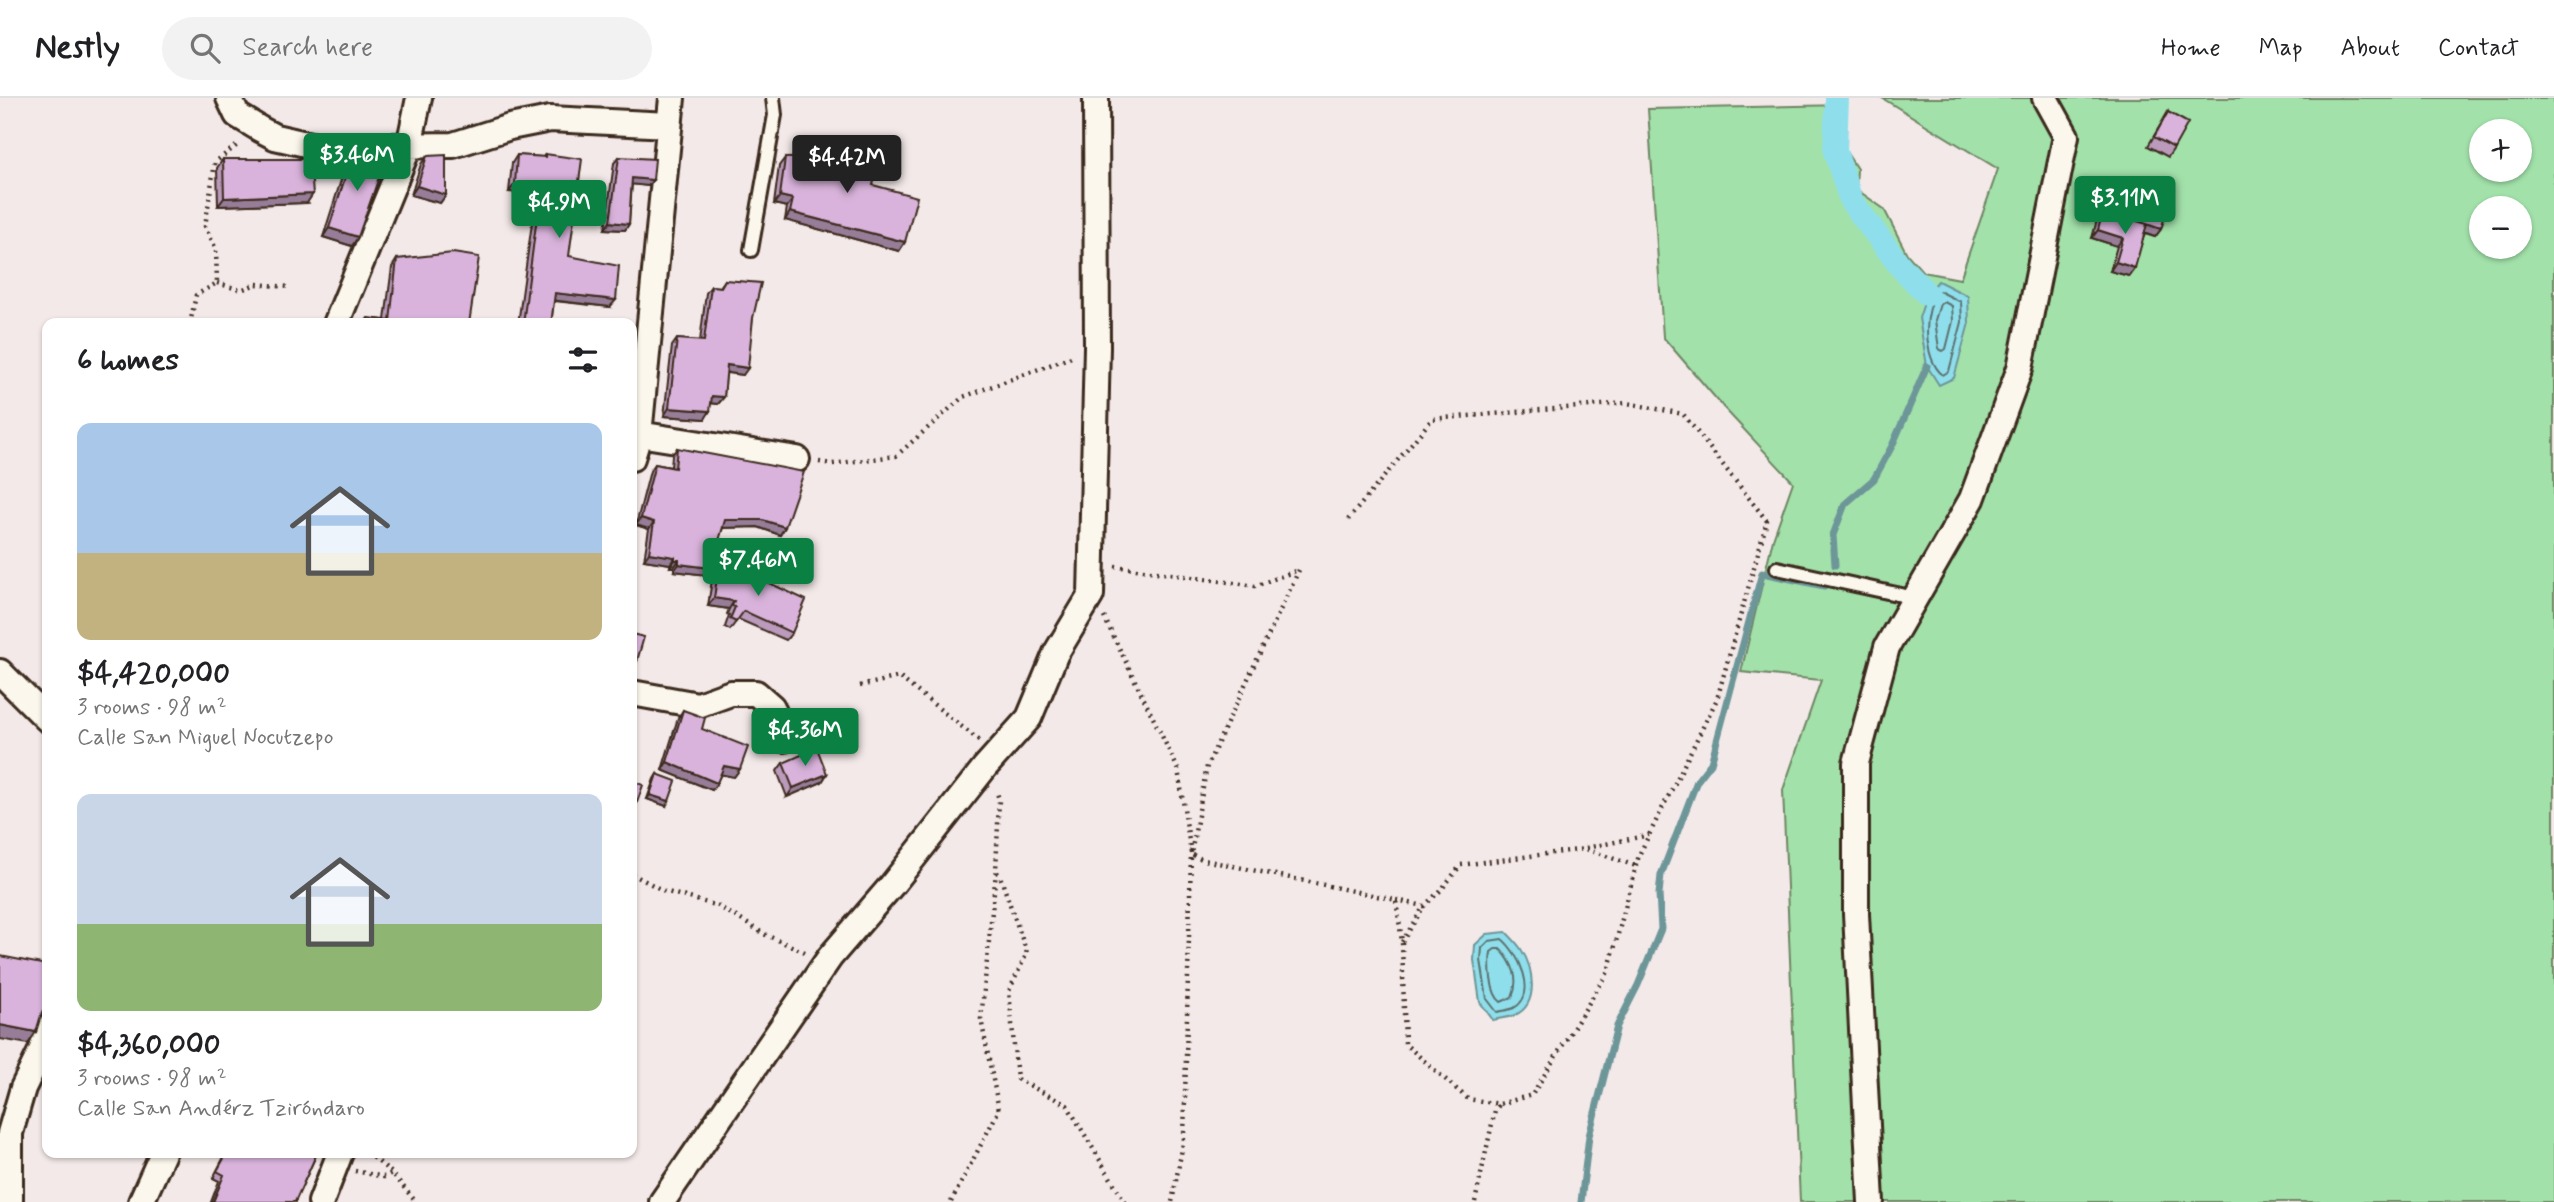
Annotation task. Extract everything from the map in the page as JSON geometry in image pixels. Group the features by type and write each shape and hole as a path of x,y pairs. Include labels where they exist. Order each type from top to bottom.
{"street":[{"path":"229,98 237,115 260,129 275,137 318,147 453,145 510,127 550,119 669,125"},
{"path":"338,318 409,146 419,98"},
{"path":"637,415 672,98"},
{"path":"662,1202 830,957 892,885 990,761 1029,718 1056,653 1091,595 1097,347 1096,98"},
{"path":"1871,1202 1856,914 1856,763 1887,647 1972,499 2020,368 2066,136 2045,98"},
{"path":"637,442 797,459"},
{"path":"0,672 42,714"},
{"path":"637,694 698,705 731,693 756,693 772,707 784,739"},
{"path":"10,1200 10,1133 23,1088 42,1051"},
{"path":"141,1202 161,1158"},
{"path":"321,1202 336,1165"}],"lane":[{"path":"751,250 775,115 773,98"},
{"path":"1777,568 1915,598"}],"path":[{"path":"217,283 216,249 205,226 215,162 260,129"},
{"path":"191,318 196,295 217,283 241,290 256,284 289,287"},
{"path":"797,459 832,464 896,456 963,397 1097,347"},
{"path":"1347,521 1432,419 1627,403 1683,414 1767,521 1717,699 1636,866 1608,972 1532,1095 1500,1104 1468,1099 1405,1044 1402,942 1396,900"},
{"path":"1093,560 1104,564 1255,586 1299,570 1207,766 1191,854 1184,1138 1172,1202"},
{"path":"1091,595 1095,598 1178,769 1191,854"},
{"path":"860,686 899,677 990,761 999,799 996,872 981,1019 999,1110 951,1202"},
{"path":"1402,942 1424,906 1461,865 1585,849 1616,840 1650,835"},
{"path":"1585,849 1636,866"},
{"path":"1191,854 1204,860 1424,906"},
{"path":"996,872 1000,876 1027,953 1009,991 1017,1079 1067,1105 1125,1202"},
{"path":"637,877 664,891 718,906 766,935 802,951 830,957"},
{"path":"1475,1202 1494,1110 1500,1104"},
{"path":"374,1158 392,1173 416,1202"},
{"path":"336,1165 338,1172 359,1171 384,1177 392,1173"},
{"path":"1469,1202 1477,1196"}],"green space":[{"path":"1882,98 2554,98 2554,1202 1800,1202 1783,790 1821,680 1741,672 1773,539 1793,482 1663,337 1648,109 1846,105 1843,147 1857,169 1856,189 1884,209 1907,254 1923,272 1960,279 1998,169"}],"water":[{"path":"1938,281 1968,296 1969,323 1954,378 1939,385 1927,366 1919,318 1927,294"},
{"path":"1506,932 1518,945 1529,965 1531,994 1523,1010 1513,1016 1493,1020 1480,1002 1474,960 1475,945 1487,934"}],"building":[{"path":"2168,112 2188,123 2174,148 2154,137"},
{"path":"353,153 387,154 358,237 329,228"},
{"path":"545,154 582,159 569,256 619,266 616,300 555,293 552,318 524,318 541,186 515,184 517,155 545,157"},
{"path":"446,155 446,195 417,186 427,156"},
{"path":"881,156 873,185 917,197 905,242 790,212 793,199 780,196 785,158"},
{"path":"619,157 655,159 653,180 632,178 629,224 610,222"},
{"path":"223,159 310,159 313,194 224,198"},
{"path":"2148,191 2171,199 2161,229 2138,221"},
{"path":"2103,211 2147,224 2135,268 2116,262 2123,238 2098,230"},
{"path":"453,253 479,257 470,318 390,318 397,259"},
{"path":"725,280 761,283 753,318 748,368 727,365 724,397 712,396 710,411 669,408 677,339 704,341 711,286 721,287"},
{"path":"677,448 804,472 785,527 763,520 725,520 711,568 679,564 675,557 649,553 654,522 641,518 655,464 675,468"},
{"path":"719,565 747,573 749,569 769,575 765,581 806,600 792,633 744,611 736,622 730,619 735,607 732,606 734,601 714,598"},
{"path":"637,635 644,637 637,661"},
{"path":"683,710 705,718 702,729 748,747 740,769 724,766 717,783 667,762"},
{"path":"817,748 827,774 793,788 783,763"},
{"path":"657,774 676,781 669,801 650,795"},
{"path":"637,783 643,785 637,802"},
{"path":"0,956 42,964 42,1012 36,1032 0,1025"},
{"path":"224,1158 315,1158 295,1202 213,1202 224,1175 217,1171"}],"waterway":[{"path":"1837,98 1835,151 1851,201 1901,267 1927,294"},
{"path":"1835,565 1833,535 1845,504 1874,479 1892,446 1927,366"},
{"path":"1581,1202 1589,1136 1617,1026 1638,985 1661,929 1661,875 1697,781 1711,763 1762,573 1824,586"}]}
